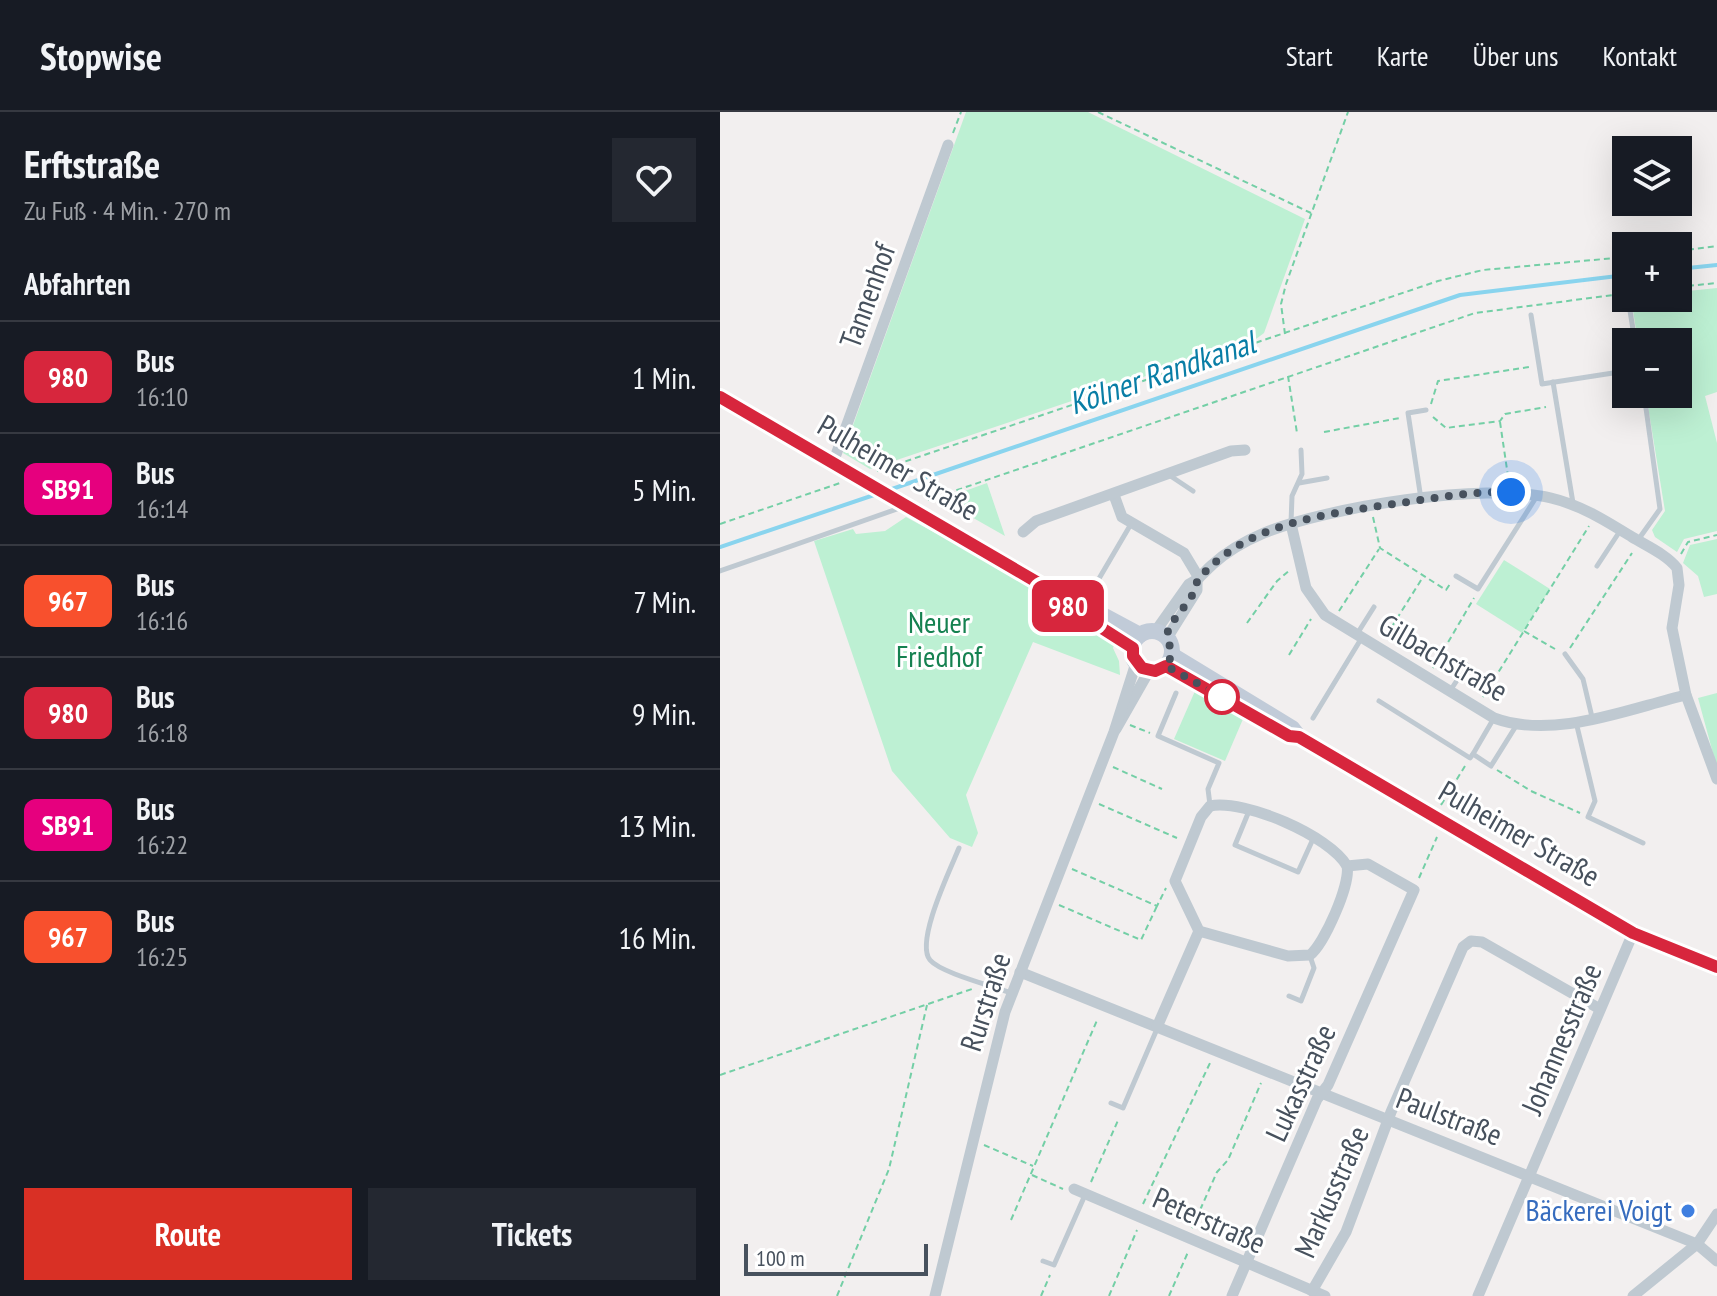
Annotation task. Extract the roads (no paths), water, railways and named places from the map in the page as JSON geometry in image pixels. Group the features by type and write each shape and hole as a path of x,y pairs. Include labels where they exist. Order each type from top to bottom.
{"main road":[{"name":"Pulheimer Straße","path":"720,397 833,463 864,475 914,504 1147,648"},
{"path":"1147,648 1169,660"},
{"path":"1147,648 1169,660"},
{"name":"Pulheimer Straße","path":"1169,660 1289,736 1299,737 1441,815 1633,933 1717,967"}],"street":[{"name":"Tannenhof","path":"833,463 948,145"},
{"path":"1023,532 1036,521 1231,451 1245,450"},
{"name":"Rurstraße","path":"935,1296 972,1140 1012,993 1147,648 1189,584 1245,542 1291,524 1422,500 1511,492 1537,495 1573,504 1595,515 1675,566 1679,585 1672,628 1686,695"},
{"path":"1114,495 1122,517 1184,553 1198,579"},
{"name":"Gilbachstraße","path":"1291,524 1298,564 1306,588 1318,608 1333,621 1494,718 1517,725 1551,725 1686,695"},
{"path":"1686,695 1717,779"},
{"path":"1210,806 1250,809 1274,816 1337,854 1347,866 1347,883 1321,942 1310,955 1288,956 1199,931 1175,887 1177,873 1210,806"},
{"name":"Lukasstraße","path":"1232,1296 1414,890 1368,864 1347,866"},
{"path":"1157,1027 1199,931"},
{"name":"Johannesstraße","path":"1478,1296 1633,933"},
{"name":"Markusstraße","path":"1312,1291 1346,1232 1463,947 1471,941 1488,945 1600,1009"},
{"name":"Paulstraße","path":"1020,972 1697,1244 1717,1261"},
{"name":"Peterstraße","path":"1074,1189 1246,1265 1325,1296"},
{"path":"1633,1296 1697,1244 1717,1214"}],"lane":[{"path":"1531,315 1542,384 1612,373"},
{"path":"1553,382 1573,504"},
{"path":"1638,541 1660,509 1646,408"},
{"path":"1422,500 1408,413 1426,410"},
{"path":"1291,524 1292,496 1302,474 1301,450"},
{"path":"1169,475 1193,491"},
{"path":"1298,483 1327,478"},
{"path":"1456,576 1478,589 1537,495"},
{"path":"720,571 914,504"},
{"path":"1097,582 1132,523"},
{"path":"1597,566 1620,530"},
{"path":"1313,718 1374,607"},
{"path":"1565,654 1583,679 1592,717"},
{"path":"1450,692 1467,665"},
{"path":"1176,693 1158,736 1219,763 1208,789 1210,806"},
{"path":"1379,701 1491,766 1517,725"},
{"path":"1472,756 1494,718"},
{"path":"1576,721 1595,801 1588,817 1643,843"},
{"path":"1250,809 1235,845 1298,872 1313,839"},
{"path":"959,848 927,934 926,952 934,963 1012,993"},
{"path":"1289,996 1301,1001 1314,968 1310,955"},
{"path":"1111,1103 1123,1108 1157,1027"},
{"path":"1043,1261 1054,1265 1086,1194"}],"waterway":[{"name":"Kölner Randkanal","path":"1692,268 1717,265"},
{"name":"Kölner Randkanal","path":"889,490 1460,295 1612,277"},
{"name":"Kölner Randkanal","path":"720,547 877,494"}],"place":[{"name":"Bäckerei Voigt","path":"1688,1211"}],"park label":[{"name":"Neuer Friedhof","path":"939,640"}]}
